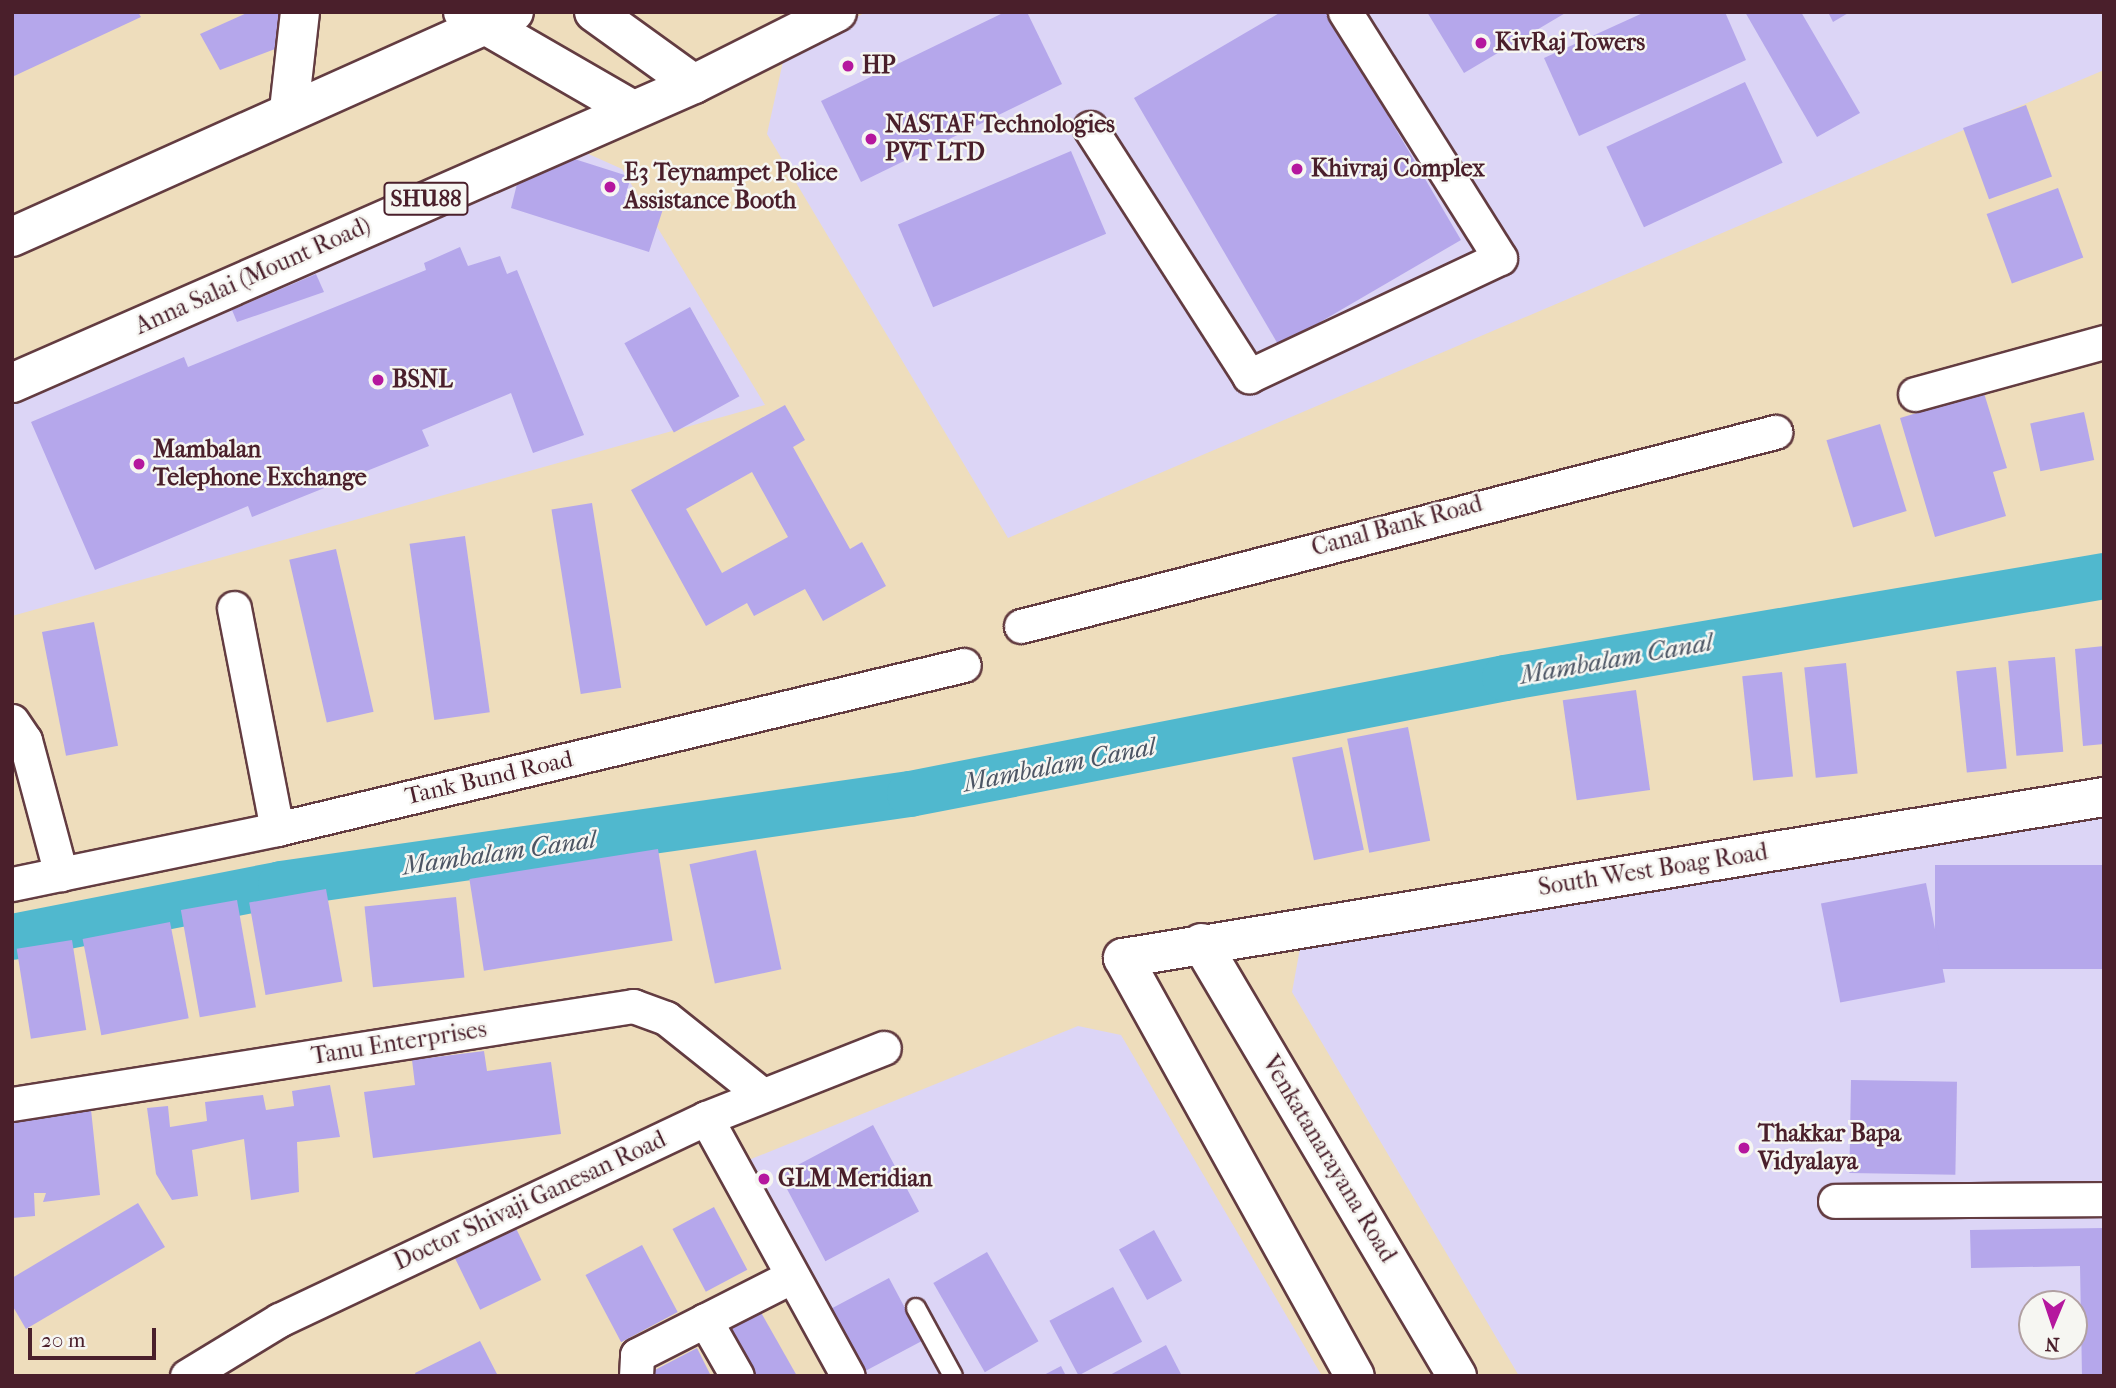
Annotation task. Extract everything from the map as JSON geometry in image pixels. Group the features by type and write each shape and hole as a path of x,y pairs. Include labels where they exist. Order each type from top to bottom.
{"main road":[{"path":"289,110 300,12"},
{"path":"594,12 694,84"},
{"name":"Anna Salai (Mount Road)","path":"12,383 629,108 694,84 837,12"},
{"path":"12,237 488,17 629,108"},
{"name":"South West Boag Road","path":"1342,1371 1123,958 1201,943 2104,797"},
{"name":"Venkatanarayana Road","path":"1201,943 1457,1376"}],"street":[{"path":"1090,128 1249,376 1500,258 1345,12"},
{"path":"1915,394 2104,342"},
{"name":"Canal Bank Road","path":"1021,626 1775,432"},
{"path":"234,608 277,829"},
{"name":"Tank Bund Road","path":"12,884 277,829 964,665"},
{"path":"12,721 25,740 61,874"},
{"name":"Tanu Enterprises","path":"12,1104 634,1006 666,1018 760,1093"},
{"name":"Doctor Shivaji Ganesan Road","path":"187,1376 279,1320 706,1118 760,1093 884,1048"},
{"path":"706,1118 789,1278 848,1376"},
{"path":"1835,1201 2104,1199"},
{"path":"636,1376 637,1355 789,1278"},
{"path":"705,1320 737,1376"}],"lane":[{"path":"916,1308 953,1376"}],"shaded area":[{"path":"866,12 2104,12 2104,70 1008,538 767,134 784,57"},
{"path":"584,152 622,169 765,405 12,616 12,387"},
{"name":"Thakkar Bapa Vidyalaya","path":"2104,780 2104,1376 1519,1376 1292,992 1301,943"},
{"path":"1078,1026 1121,1035 1322,1376 828,1376 717,1173"}],"building":[{"path":"12,12 138,12 141,17 12,77"},
{"path":"249,12 284,12 283,46 220,70 200,34"},
{"path":"1005,12 1027,12 1062,84 861,182 821,101"},
{"name":"Khivraj Complex","path":"1281,12 1327,12 1461,240 1279,346 1134,98"},
{"name":"KivRaj Towers","path":"1427,12 1567,12 1464,73"},
{"path":"1645,12 1725,12 1746,60 1579,136 1544,58"},
{"path":"1745,12 1801,12 1860,113 1817,137"},
{"path":"1828,12 1850,12 1833,22"},
{"path":"1745,82 1783,163 1644,227 1606,147"},
{"path":"2026,105 2052,176 1989,199 1963,128"},
{"path":"1071,151 1106,234 933,307 898,224"},
{"path":"565,156 631,177 625,197 663,209 649,252 511,208 519,176"},
{"path":"2058,188 2083,258 2012,284 1987,214"},
{"name":"BSNL","path":"460,247 468,266 500,256 507,274 517,270 584,435 533,453 511,393 422,430 429,446 252,517 248,506 95,570 31,422 184,357 188,367 426,270 424,263"},
{"path":"316,274 324,292 237,322 232,310"},
{"path":"690,307 739,396 674,433 624,343"},
{"path":"1984,393 2007,468 1993,472 2006,516 1935,537 1900,418"},
{"path":"785,405 805,440 793,447 850,549 862,542 886,586 823,621 805,589 754,616 747,603 706,626 631,490","holes":["752,472 788,537 722,573 686,509"]},
{"path":"2084,412 2094,460 2040,471 2030,423"},
{"path":"1880,424 1907,511 1853,527 1826,440"},
{"path":"592,503 621,688 581,694 552,509"},
{"path":"465,536 490,712 434,720 410,544"},
{"path":"336,549 374,712 327,723 289,560"},
{"path":"94,622 118,746 66,756 42,632"},
{"path":"2104,646 2104,744 2083,746 2075,649"},
{"path":"2055,657 2063,752 2016,756 2008,661"},
{"path":"1846,663 1858,773 1816,778 1804,667"},
{"path":"1996,667 2007,768 1967,773 1956,671"},
{"path":"1782,672 1793,776 1753,781 1742,676"},
{"path":"1636,690 1650,790 1577,800 1563,700"},
{"path":"1408,727 1430,841 1369,853 1347,739"},
{"path":"1342,747 1364,850 1314,860 1292,758"},
{"path":"658,849 673,941 484,971 469,879"},
{"path":"756,850 781,969 715,983 689,864"},
{"path":"1935,865 2104,865 2104,969 1935,969"},
{"path":"1926,883 1945,982 1840,1003 1821,903"},
{"path":"326,889 342,982 266,995 249,903"},
{"path":"456,897 464,978 373,987 365,907"},
{"path":"237,900 256,1007 200,1017 181,910"},
{"path":"170,922 189,1018 101,1035 83,939"},
{"path":"72,940 86,1030 31,1039 17,949"},
{"path":"484,1051 487,1071 551,1062 561,1134 373,1158 364,1092 415,1085 412,1060"},
{"path":"1851,1080 1957,1082 1955,1175 1849,1173"},
{"path":"330,1085 340,1137 297,1142 299,1192 251,1200 244,1139 192,1150 198,1196 172,1200 156,1174 147,1108 168,1106 170,1127 207,1121 205,1102 263,1095 266,1110 294,1106 292,1091"},
{"path":"90,1100 100,1195 43,1202 46,1193 34,1193 35,1216 12,1218 12,1111 34,1109 38,1121 36,1105"},
{"path":"873,1125 919,1212 825,1261 779,1175"},
{"path":"138,1203 165,1247 26,1329 12,1305 12,1278"},
{"path":"714,1207 747,1270 706,1292 673,1229"},
{"path":"511,1218 541,1280 480,1310 450,1248"},
{"path":"2104,1228 2104,1376 2082,1376 2082,1360 2088,1360 2088,1290 2080,1290 2080,1266 1971,1268 1970,1230"},
{"path":"1154,1230 1182,1281 1147,1300 1119,1249"},
{"path":"642,1245 678,1312 621,1342 585,1275"},
{"path":"987,1252 1038,1341 985,1372 933,1283"},
{"path":"889,1278 922,1341 860,1374 826,1311"},
{"path":"1113,1287 1142,1342 1079,1376 1049,1321"},
{"path":"759,1309 797,1376 746,1376 720,1331"},
{"path":"480,1341 498,1376 416,1376 415,1373"},
{"path":"1166,1345 1182,1376 1108,1376"},
{"path":"697,1348 711,1376 652,1376 651,1372"},
{"path":"1061,1366 1066,1376 1042,1376"}],"waterway":[{"name":"Mambalam Canal","path":"12,937 281,884 910,794 1505,678 2104,576"}],"place":[{"name":"KivRaj Towers","path":"1481,43"},
{"name":"HP","path":"848,66"},
{"name":"NASTAF Technologies PVT LTD","path":"871,139"},
{"name":"Khivraj Complex","path":"1297,169"},
{"name":"E3 Teynampet Police Assistance Booth","path":"610,187"},
{"name":"BSNL","path":"378,380"},
{"name":"Mambalan Telephone Exchange","path":"139,464"},
{"name":"Thakkar Bapa Vidyalaya","path":"1744,1148"},
{"name":"GLM Meridian","path":"764,1179"}]}
